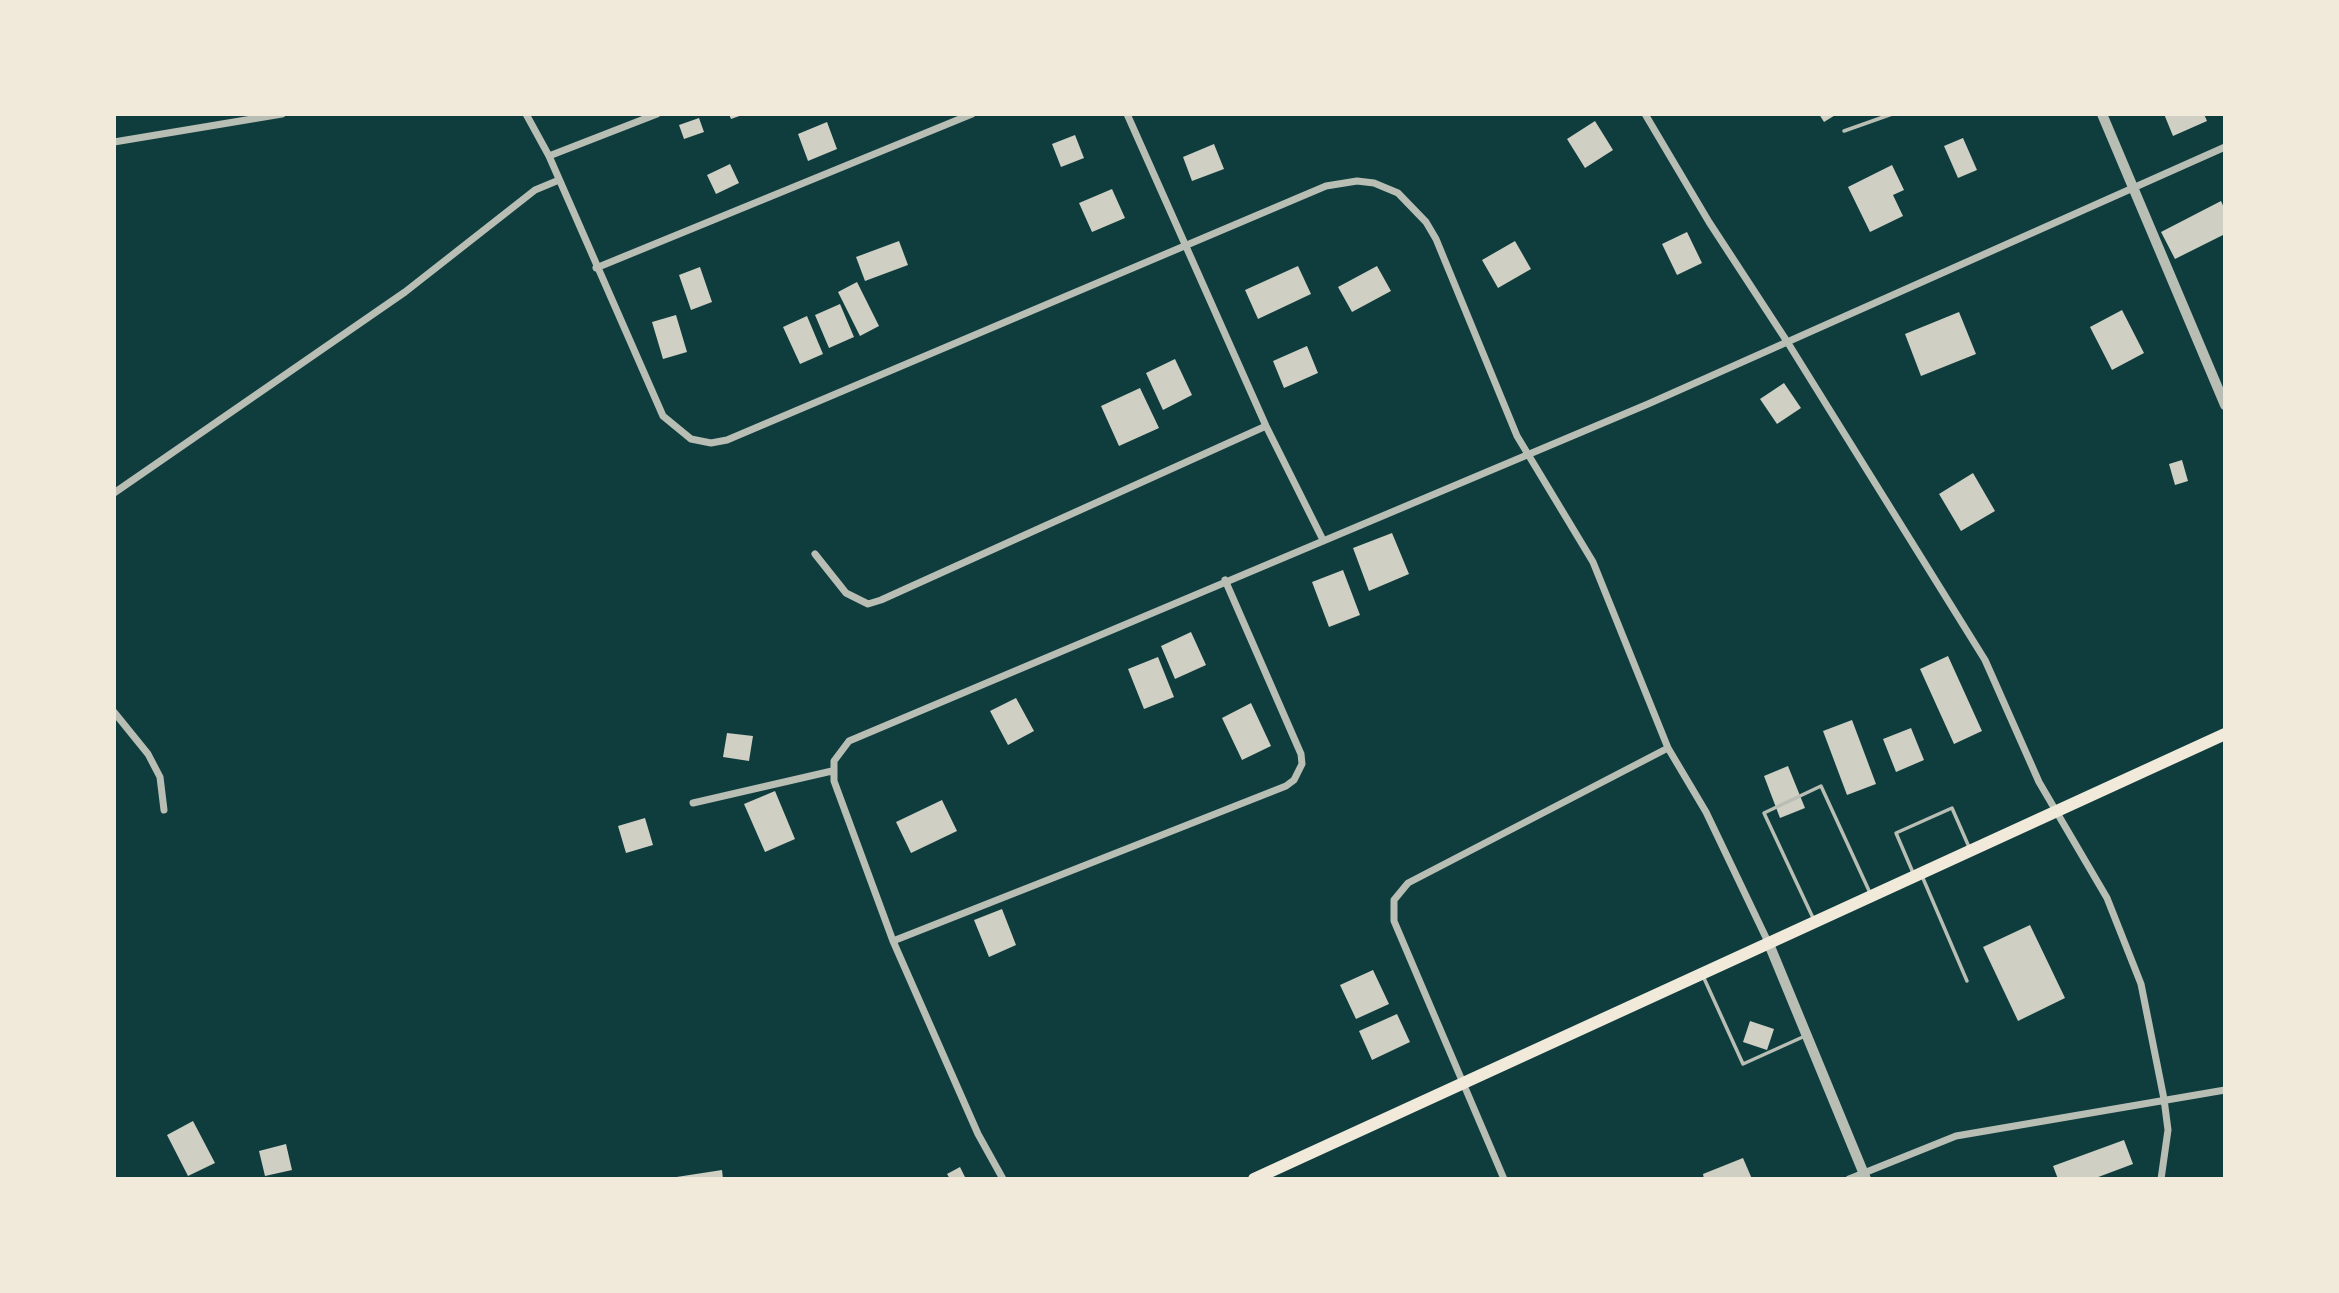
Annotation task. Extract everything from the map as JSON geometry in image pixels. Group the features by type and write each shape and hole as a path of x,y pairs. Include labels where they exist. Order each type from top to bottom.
{"main road":[{"path":"1262,1178 2225,734"}],"street":[{"path":"114,142 282,114"},
{"path":"526,114 549,156 663,416 691,439 711,443 727,440 1326,186 1344,181 1374,183 1398,193 1426,222 1436,239 1526,455 1593,562 1668,748 1706,812 1769,944 1865,1176"},
{"path":"549,156 657,114"},
{"path":"596,268 972,114"},
{"path":"1127,114 1266,426 1323,540"},
{"path":"1645,114 1709,222 1788,342 1985,660 2039,782 2090,864 2130,951 2141,984 2168,1130 2161,1179"},
{"path":"2102,114 2225,405"},
{"path":"1003,1179 978,1134 892,941 832,771 840,751 864,733 1526,455 1788,342 2225,147"},
{"path":"114,493 405,292 535,190 559,180"},
{"path":"815,554 846,593 868,604 1266,426"},
{"path":"892,941 1274,791 1294,780 1302,764 1301,754 1226,580"},
{"path":"114,712 148,754 160,777 164,810"},
{"path":"1504,1179 1394,921 1394,900 1408,883 1668,748"},
{"path":"693,803 832,771"},
{"path":"1849,1179 1865,1176 1956,1136 2225,1090"}],"lane":[{"path":"1844,131 1892,114"},
{"path":"1815,923 1764,813 1821,786 1872,897"},
{"path":"1967,981 1896,833 1952,808 1970,851"},
{"path":"1702,975 1743,1064 1807,1035"}],"building":[{"path":"729,114 745,114 731,119"},
{"path":"1819,114 1837,114 1824,122"},
{"path":"2164,114 2204,114 2207,121 2173,136"},
{"path":"699,118 704,132 684,139 679,125"},
{"path":"1595,121 1613,150 1585,168 1567,139"},
{"path":"827,122 837,149 808,161 798,134"},
{"path":"1075,135 1084,158 1061,167 1052,144"},
{"path":"1963,138 1977,170 1958,178 1944,146"},
{"path":"1214,144 1224,169 1192,181 1183,157"},
{"path":"730,164 739,183 716,194 707,175"},
{"path":"1892,165 1904,190 1893,195 1903,216 1870,232 1848,187"},
{"path":"1112,189 1125,218 1092,232 1079,203"},
{"path":"2221,201 2225,210 2225,234 2175,259 2161,232"},
{"path":"1687,232 1702,263 1677,275 1662,244"},
{"path":"899,241 908,265 865,281 856,257"},
{"path":"1515,241 1531,269 1498,288 1482,260"},
{"path":"1298,266 1311,294 1258,319 1245,290"},
{"path":"1377,266 1391,291 1352,312 1338,287"},
{"path":"700,267 712,302 691,310 679,275"},
{"path":"857,282 879,326 860,336 838,292"},
{"path":"840,304 854,337 829,348 815,315"},
{"path":"2122,310 2144,353 2112,370 2090,327"},
{"path":"1959,312 1976,354 1921,376 1905,334"},
{"path":"676,315 687,352 663,359 652,322"},
{"path":"807,316 823,354 800,364 783,327"},
{"path":"1307,346 1318,373 1284,388 1273,361"},
{"path":"1175,359 1192,395 1163,410 1146,373"},
{"path":"1784,383 1801,408 1777,424 1760,399"},
{"path":"1140,388 1159,428 1119,446 1101,406"},
{"path":"2182,460 2188,481 2175,485 2169,464"},
{"path":"1973,473 1995,511 1961,531 1939,494"},
{"path":"1392,533 1409,574 1369,591 1353,548"},
{"path":"1343,570 1360,615 1329,627 1312,582"},
{"path":"1191,632 1206,665 1175,679 1161,646"},
{"path":"1948,656 1982,731 1954,744 1920,669"},
{"path":"1158,657 1174,697 1144,709 1128,669"},
{"path":"1016,698 1034,731 1008,745 990,711"},
{"path":"1251,703 1271,746 1242,760 1222,718"},
{"path":"1852,720 1876,784 1847,795 1823,731"},
{"path":"1911,728 1924,760 1896,772 1883,739"},
{"path":"727,733 753,736 749,761 723,757"},
{"path":"1788,766 1805,808 1780,818 1764,776"},
{"path":"775,791 795,839 765,852 744,804"},
{"path":"942,800 957,831 911,853 896,822"},
{"path":"645,818 653,845 626,853 618,826"},
{"path":"1002,909 1016,945 989,957 974,920"},
{"path":"2030,925 2065,998 2018,1021 1983,947"},
{"path":"1373,970 1389,1004 1356,1019 1340,985"},
{"path":"1397,1014 1410,1042 1372,1060 1359,1031"},
{"path":"1750,1021 1774,1029 1767,1050 1743,1042"},
{"path":"193,1121 215,1163 188,1176 167,1135"},
{"path":"2124,1140 2133,1164 2093,1179 2058,1179 2053,1166"},
{"path":"286,1144 292,1170 265,1176 259,1151"},
{"path":"1743,1158 1752,1179 1704,1179 1703,1174"},
{"path":"960,1167 966,1179 950,1179 947,1174"},
{"path":"722,1170 723,1179 670,1179 670,1178"}]}
